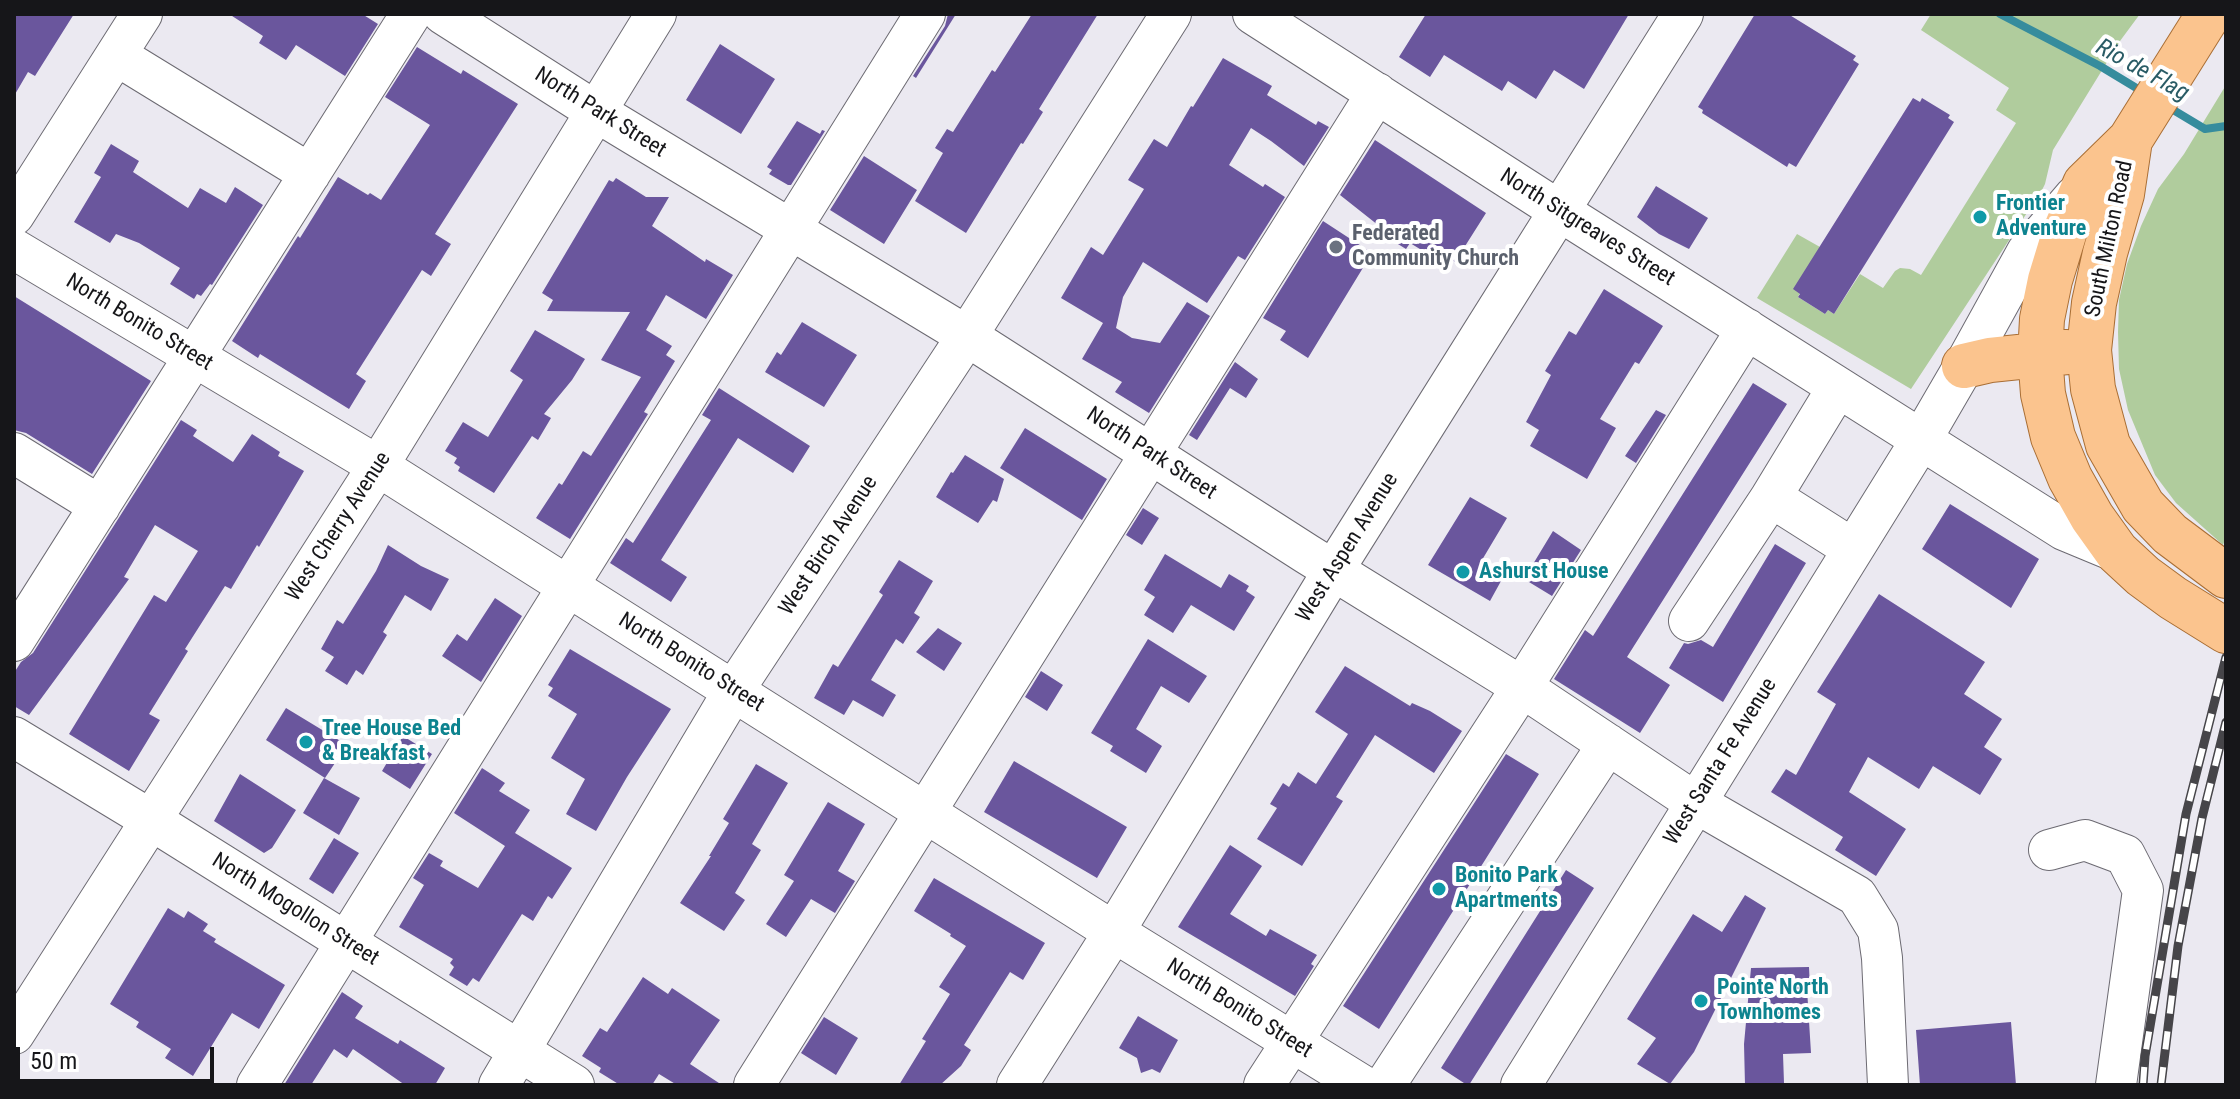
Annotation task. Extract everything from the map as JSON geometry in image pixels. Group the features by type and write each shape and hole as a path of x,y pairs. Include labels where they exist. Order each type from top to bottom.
{"main road":[{"name":"West Santa Fe Avenue","path":"2085,184 2130,140 2209,14"},
{"name":"South Milton Road","path":"2130,140 2122,194 2094,303 2089,350 2093,389 2108,445 2143,506 2170,534 2226,576"},
{"name":"South Milton Road","path":"2085,184 2065,231 2042,319 2040,355 2043,394 2059,450 2070,478 2092,517 2117,552 2173,598 2226,631"},
{"path":"1964,366 1990,360 2089,350"}],"street":[{"path":"14,215 142,14"},
{"path":"14,641 411,14"},
{"name":"North Park Street","path":"443,14 595,111 967,336 1333,571 1522,687 1696,803 1857,896 1878,930 1888,1085"},
{"name":"West Cherry Avenue","path":"14,1034 378,466 656,14"},
{"path":"257,1085 925,14"},
{"name":"West Birch Avenue","path":"499,1085 734,690 967,336 1171,14"},
{"name":"North Sitgreaves Street","path":"1253,14 1921,440"},
{"name":"West Aspen Avenue","path":"1017,1085 1114,932 1333,571 1683,14"},
{"path":"116,55 310,174"},
{"path":"754,1085 1377,93"},
{"name":"West Santa Fe Avenue","path":"1521,1085 1921,440 2027,252 2085,184"},
{"name":"North Bonito Street","path":"14,249 378,466 1114,932 1362,1085"},
{"path":"1264,1085 1522,687 1747,329"},
{"path":"1689,621 1771,497 1838,387"},
{"path":"1921,440 2064,530 2117,552"},
{"path":"14,453 100,506"},
{"path":"1771,497 1853,549"},
{"name":"North Mogollon Street","path":"14,737 574,1085"},
{"path":"1385,1085 1608,744"},
{"path":"2049,850 2085,840 2125,855 2143,890 2116,1085"}],"green space":[{"path":"1931,14 2140,14 2053,150 2042,190 1911,389 1757,298 1797,234 1820,247 1798,297 1825,314 1828,310 1834,314 1860,274 1883,288 1900,268 1921,275 2016,123 1996,110 2009,88 1921,30"},
{"path":"2226,85 2226,537 2223,545 2176,503 2155,475 2128,410 2119,369 2118,332 2119,300 2127,264 2141,226 2158,189 2184,154"}],"building":[{"path":"14,14 74,14 35,76 28,72 14,96"},
{"path":"229,14 362,14 378,24 345,76 296,45 286,60 259,43 263,36"},
{"path":"948,14 956,14 916,78 913,76 945,26"},
{"path":"1032,14 1098,14 1039,109 1043,112 966,233 915,201 943,153 935,148 947,129 953,132"},
{"path":"1426,14 1629,14 1584,89 1554,70 1536,99 1508,81 1502,91 1444,55 1430,77 1399,57"},
{"path":"1755,14 1788,14 1856,56 1853,60 1859,64 1796,167 1789,163 1787,167 1702,113 1703,110 1698,107"},
{"path":"720,44 775,79 741,134 686,100"},
{"path":"417,47 461,74 463,70 518,104 435,234 451,244 431,276 422,270 356,374 366,381 349,409 260,354 258,358 232,341 338,177 381,200 430,125 385,97"},
{"path":"1223,58 1272,86 1267,95 1316,125 1318,121 1329,127 1304,166 1251,128 1229,165 1285,197 1245,260 1238,256 1207,303 1143,262 1123,297 1116,328 1132,338 1160,343 1187,302 1210,316 1149,413 1115,392 1122,382 1082,359 1103,323 1061,298 1091,247 1103,255 1144,189 1128,180 1154,139 1167,147"},
{"path":"1913,98 1920,102 1922,98 1950,115 1948,118 1954,122 1834,314 1828,310 1825,314 1798,297 1800,294 1793,289"},
{"path":"797,121 820,134 822,130 825,131 791,185 788,185 769,174 772,170 767,167"},
{"path":"1375,140 1486,213 1455,262 1447,257 1443,263 1410,243 1406,249 1380,233 1383,229 1340,195"},
{"path":"111,144 139,161 133,172 188,208 200,188 226,203 235,187 263,205 212,285 201,296 197,294 194,299 170,284 180,268 139,243 116,234 110,243 74,222 101,177 94,173"},
{"path":"864,156 917,190 884,244 830,210"},
{"path":"616,178 646,197 669,197 652,226 705,262 706,259 733,275 706,319 666,295 646,330 672,346 666,355 675,361 644,412 648,414 570,539 536,518 583,451 591,456 641,377 601,360 630,312 547,311 553,300 542,293 609,180 613,182"},
{"path":"1656,186 1708,218 1689,249 1659,234 1637,217"},
{"path":"1323,221 1372,253 1308,358 1280,340 1286,331 1263,318"},
{"path":"1604,289 1663,326 1639,364 1635,362 1600,419 1616,428 1587,479 1530,446 1539,430 1526,422 1551,375 1545,371 1569,331 1576,335"},
{"path":"14,296 151,381 92,474 26,433 14,430"},
{"path":"802,322 857,355 824,407 765,372 777,352 781,355"},
{"path":"535,330 585,359 544,414 551,418 538,440 532,436 494,493 458,471 460,467 454,463 457,458 445,451 463,422 488,437 523,380 510,371"},
{"path":"1235,362 1258,379 1246,398 1230,388 1197,440 1189,435"},
{"path":"1753,383 1787,404 1627,657 1670,685 1640,733 1554,679 1585,630 1593,636"},
{"path":"719,388 810,446 793,473 738,438 661,560 687,577 671,602 610,563 626,538 633,543 711,420 702,415"},
{"path":"1656,410 1666,415 1636,463 1625,456"},
{"path":"181,420 197,430 193,436 233,462 252,434 280,452 278,456 304,471 231,589 225,586 185,649 188,651 149,714 160,720 129,771 69,734 154,595 166,602 198,551 155,525 124,577 129,579 29,715 14,706 14,673 21,662 33,653"},
{"path":"1025,428 1107,479 1082,520 1000,468"},
{"path":"965,455 1004,479 997,502 993,500 978,523 936,497"},
{"path":"1470,497 1507,518 1482,560 1506,572 1490,601 1428,565"},
{"path":"1950,504 2039,559 2011,608 1922,549"},
{"path":"1143,508 1159,518 1142,545 1126,535"},
{"path":"1553,531 1581,550 1552,596 1524,579"},
{"path":"1775,544 1806,563 1723,702 1669,668 1684,643 1701,640 1713,647"},
{"path":"388,545 449,579 431,611 405,595 383,632 387,635 363,675 356,670 347,685 325,671 334,657 321,649 337,620 343,624 376,571"},
{"path":"1165,554 1221,588 1229,574 1249,586 1246,591 1255,597 1234,631 1191,605 1173,633 1144,615 1155,597 1144,590"},
{"path":"899,560 933,581 914,613 920,617 903,644 896,639 871,680 896,695 883,717 853,700 844,715 814,698 833,664 838,667 883,595 879,592"},
{"path":"1879,594 1985,662 1964,694 2002,719 1984,747 2002,759 1980,795 1933,766 1919,789 1868,757 1849,792 1906,829 1876,876 1835,850 1843,837 1771,792 1786,769 1796,775 1836,704 1817,692"},
{"path":"495,598 522,616 481,682 442,656 457,634 467,641"},
{"path":"938,628 962,643 944,671 916,652"},
{"path":"1148,639 1207,676 1189,703 1161,686 1136,729 1162,746 1146,773 1110,751 1113,746 1091,733"},
{"path":"570,649 671,709 596,831 566,814 585,779 551,758 577,714 548,696 553,688 548,685"},
{"path":"1345,666 1410,706 1412,703 1430,711 1462,731 1434,773 1375,735 1336,797 1343,801 1302,866 1257,839 1277,808 1270,804 1283,783 1289,787 1298,772 1316,784 1348,734 1315,712"},
{"path":"1041,671 1063,685 1047,711 1025,697"},
{"name":"Tree House Bed & Breakfast","path":"286,708 347,745 325,778 266,740"},
{"path":"403,736 432,754 410,789 382,771"},
{"name":"Bonito Park Apartments","path":"1506,754 1539,774 1379,1029 1343,1006"},
{"path":"1014,761 1127,827 1097,878 984,812"},
{"path":"756,764 788,783 752,844 761,850 735,893 745,900 724,931 680,903 711,856 729,823 723,819"},
{"path":"482,768 505,783 499,791 530,810 515,833 572,868 552,899 548,896 533,921 522,914 479,982 473,978 467,986 449,975 454,967 450,963 453,959 399,927 424,885 413,878 429,853 443,861 440,866 478,888 505,846 454,813"},
{"path":"240,774 296,810 272,848 264,853 214,821"},
{"path":"324,778 360,798 339,835 303,813"},
{"path":"828,802 865,824 838,871 855,881 835,913 811,899 786,937 766,924 794,881 784,875"},
{"path":"334,838 359,853 333,894 309,879"},
{"path":"1230,845 1262,866 1230,914 1266,936 1270,929 1317,955 1311,964 1314,966 1295,996 1178,927"},
{"name":"Bonito Park Apartments","path":"1566,870 1594,888 1467,1085 1441,1068"},
{"path":"934,878 1045,943 1023,980 1010,972 964,1045 971,1050 961,1066 940,1085 899,1085 926,1041 922,1039 950,994 939,987 966,946 914,911"},
{"name":"Pointe North Townhomes","path":"1745,895 1766,908 1694,1052 1670,1084 1637,1064 1656,1038 1627,1019 1693,914 1722,932"},
{"path":"168,908 184,918 188,911 208,924 203,931 216,939 214,942 285,985 259,1029 232,1013 193,1076 165,1058 171,1049 136,1027 139,1022 110,1004"},
{"path":"1809,967 1810,989 1807,989 1811,1053 1783,1054 1784,1083 1745,1085 1744,1044 1751,968"},
{"path":"643,977 668,994 672,988 720,1020 690,1064 722,1085 677,1085 659,1074 652,1085 620,1085 599,1072 601,1068 582,1056 600,1028 607,1032"},
{"path":"342,992 363,1006 355,1018 398,1044 400,1040 445,1068 435,1085 405,1085 353,1049 347,1058 334,1049 311,1085 284,1085"},
{"path":"1138,1016 1178,1040 1160,1073 1152,1069 1141,1073 1137,1058 1119,1048"},
{"path":"824,1017 858,1038 836,1075 801,1053"},
{"path":"2011,1022 2016,1085 1920,1085 1916,1030"}],"waterway":[{"name":"Rio de Flag","path":"2000,14 2143,92"},
{"name":"Rio de Flag","path":"2165,105 2205,129 2226,126"}],"railway":[{"path":"2143,1085 2145,1056 2186,814 2226,657"},
{"path":"2161,1085 2178,946 2202,818 2226,722"}],"place":[{"name":"Frontier Adventure","path":"1980,217"},
{"name":"Federated Community Church","path":"1336,247"},
{"name":"Ashurst House","path":"1463,572"},
{"name":"Tree House Bed & Breakfast","path":"306,742"},
{"name":"Bonito Park Apartments","path":"1439,889"},
{"name":"Pointe North Townhomes","path":"1701,1001"}]}
